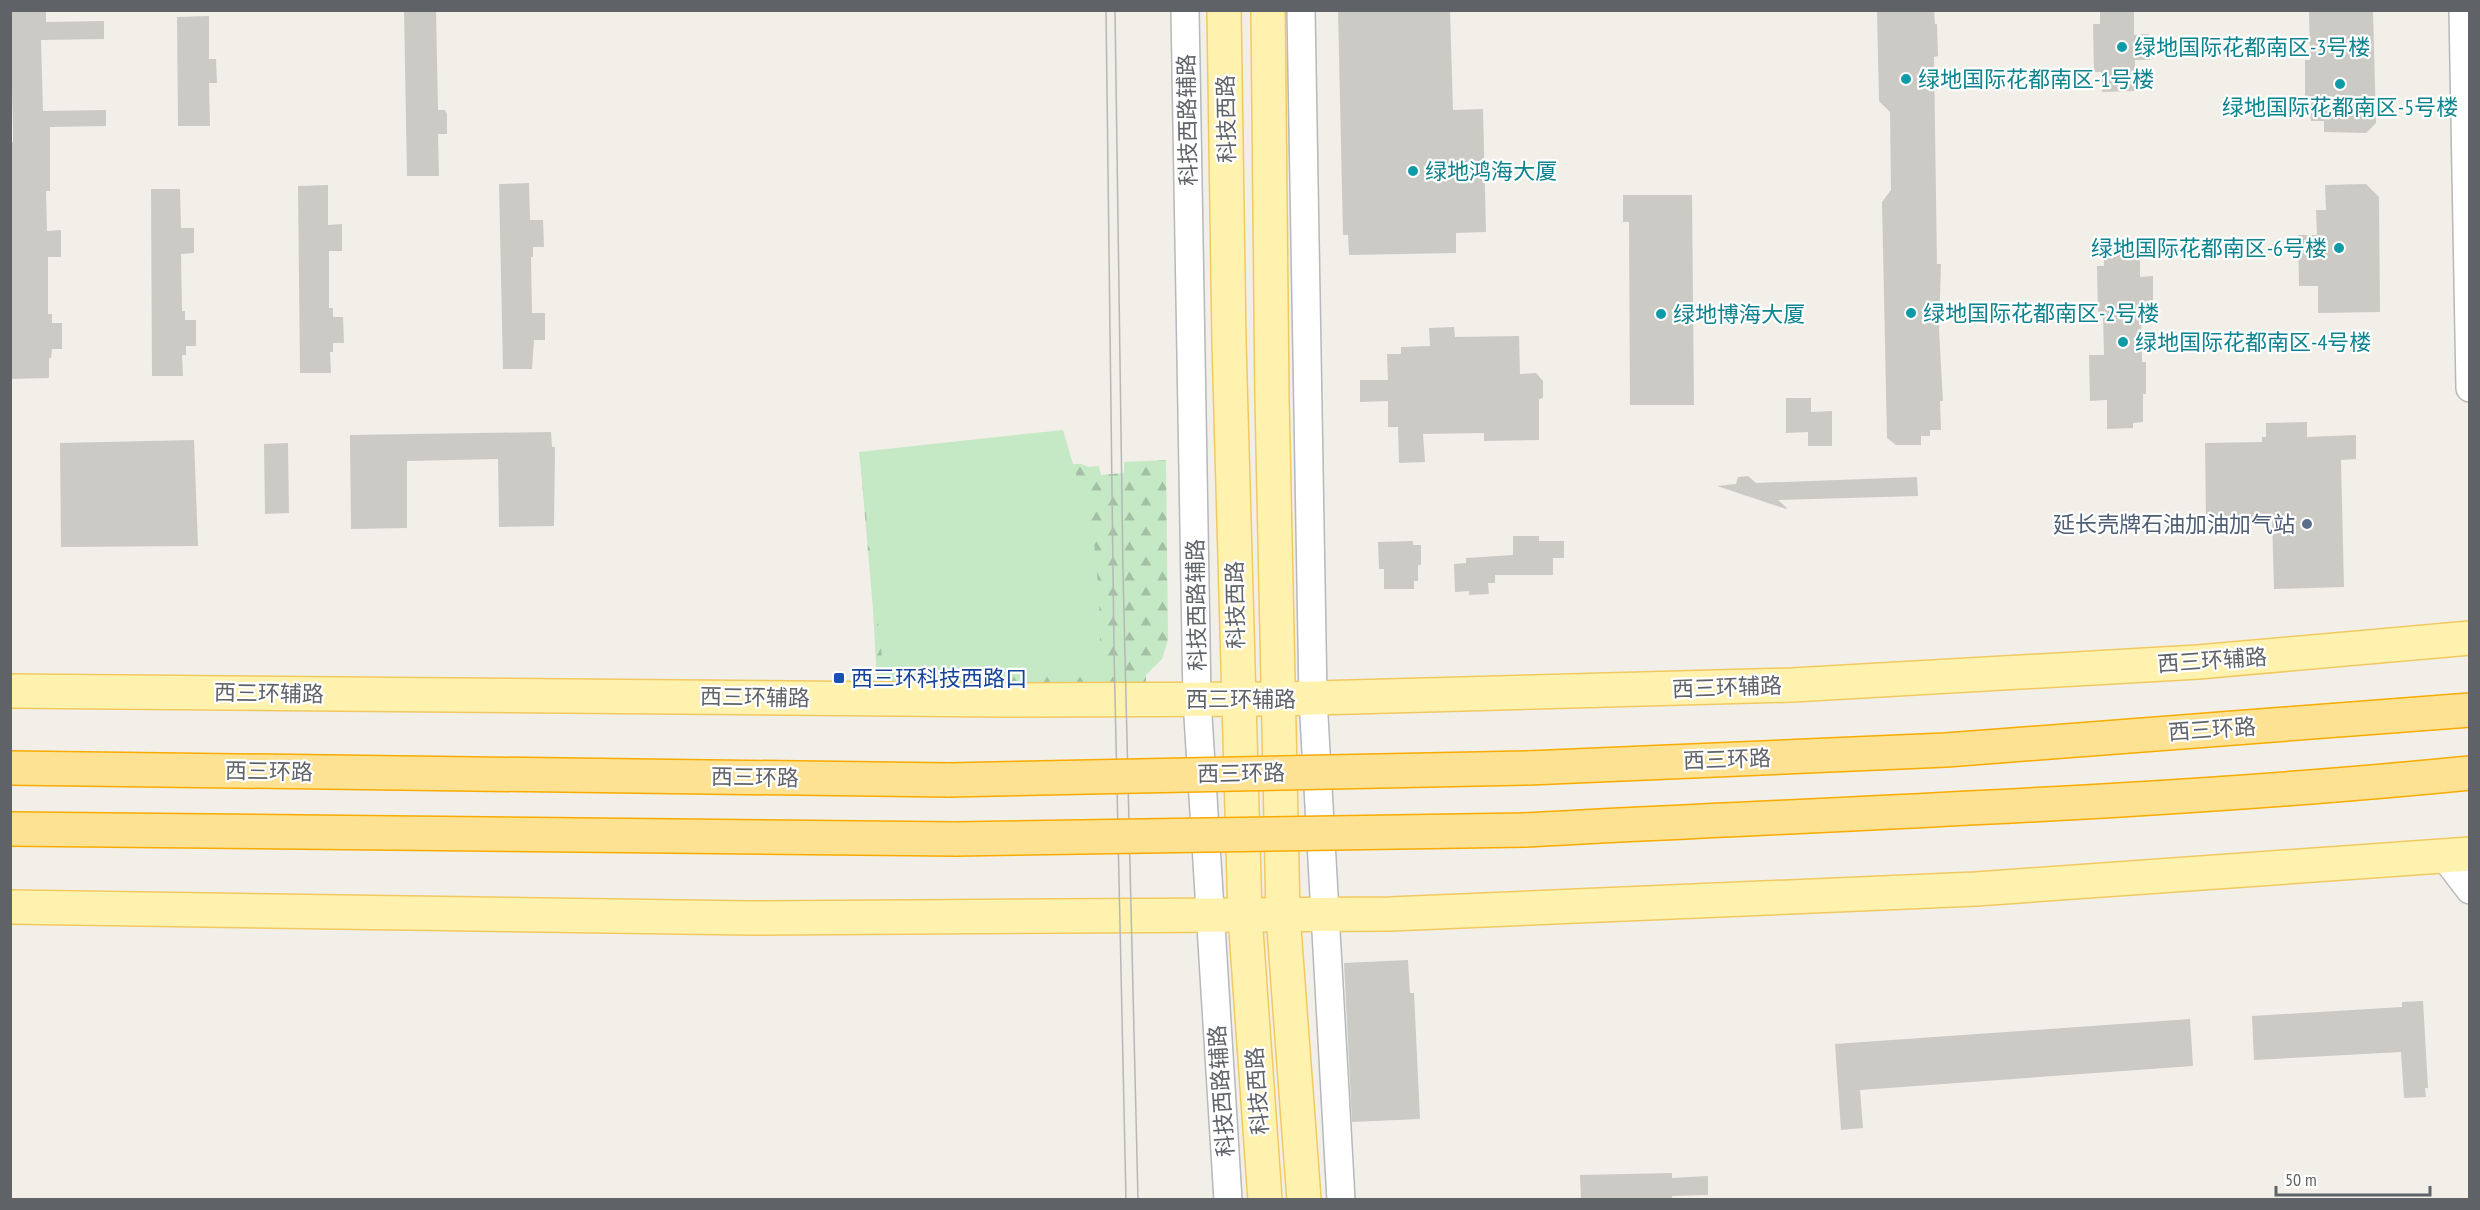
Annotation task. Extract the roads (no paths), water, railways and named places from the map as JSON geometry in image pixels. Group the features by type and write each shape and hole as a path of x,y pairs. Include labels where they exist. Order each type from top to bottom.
{"highway":[{"name":"西三环路","path":"10,768 949,780 1528,768 1946,750 2469,710"},
{"path":"10,829 956,839 1525,830 2112,799 2394,781 2469,773"}],"main road":[{"name":"科技西路","path":"1224,10 1237,700 1245,916 1265,1200"},
{"name":"科技西路","path":"1268,10 1272,399 1283,915 1304,1200"},
{"name":"西三环辅路","path":"10,691 1237,700 1792,685 2198,662 2469,638"},
{"path":"10,907 750,918 1326,915 1976,889 2457,855"}],"street":[{"name":"科技西路辅路","path":"1185,10 1197,700 1228,1200"},
{"path":"1301,10 1313,698 1341,1200"},
{"path":"2463,10 2469,388"},
{"path":"2457,855 2469,890"}],"tram line":[{"path":"1106,10 1114,650 1126,1200"},
{"path":"1115,10 1123,571 1138,1200"}],"place":[{"name":"绿地国际花都南区-3号楼","path":"2122,47"},
{"name":"绿地国际花都南区-1号楼","path":"1906,79"},
{"name":"绿地国际花都南区-5号楼","path":"2340,84"},
{"name":"绿地鸿海大厦","path":"1413,171"},
{"name":"绿地国际花都南区-6号楼","path":"2339,248"},
{"name":"绿地国际花都南区-2号楼","path":"1911,313"},
{"name":"绿地博海大厦","path":"1661,314"},
{"name":"绿地国际花都南区-4号楼","path":"2123,342"},
{"name":"延长壳牌石油加油加气站","path":"2307,524"},
{"name":"西三环科技西路口","path":"839,678"}]}
